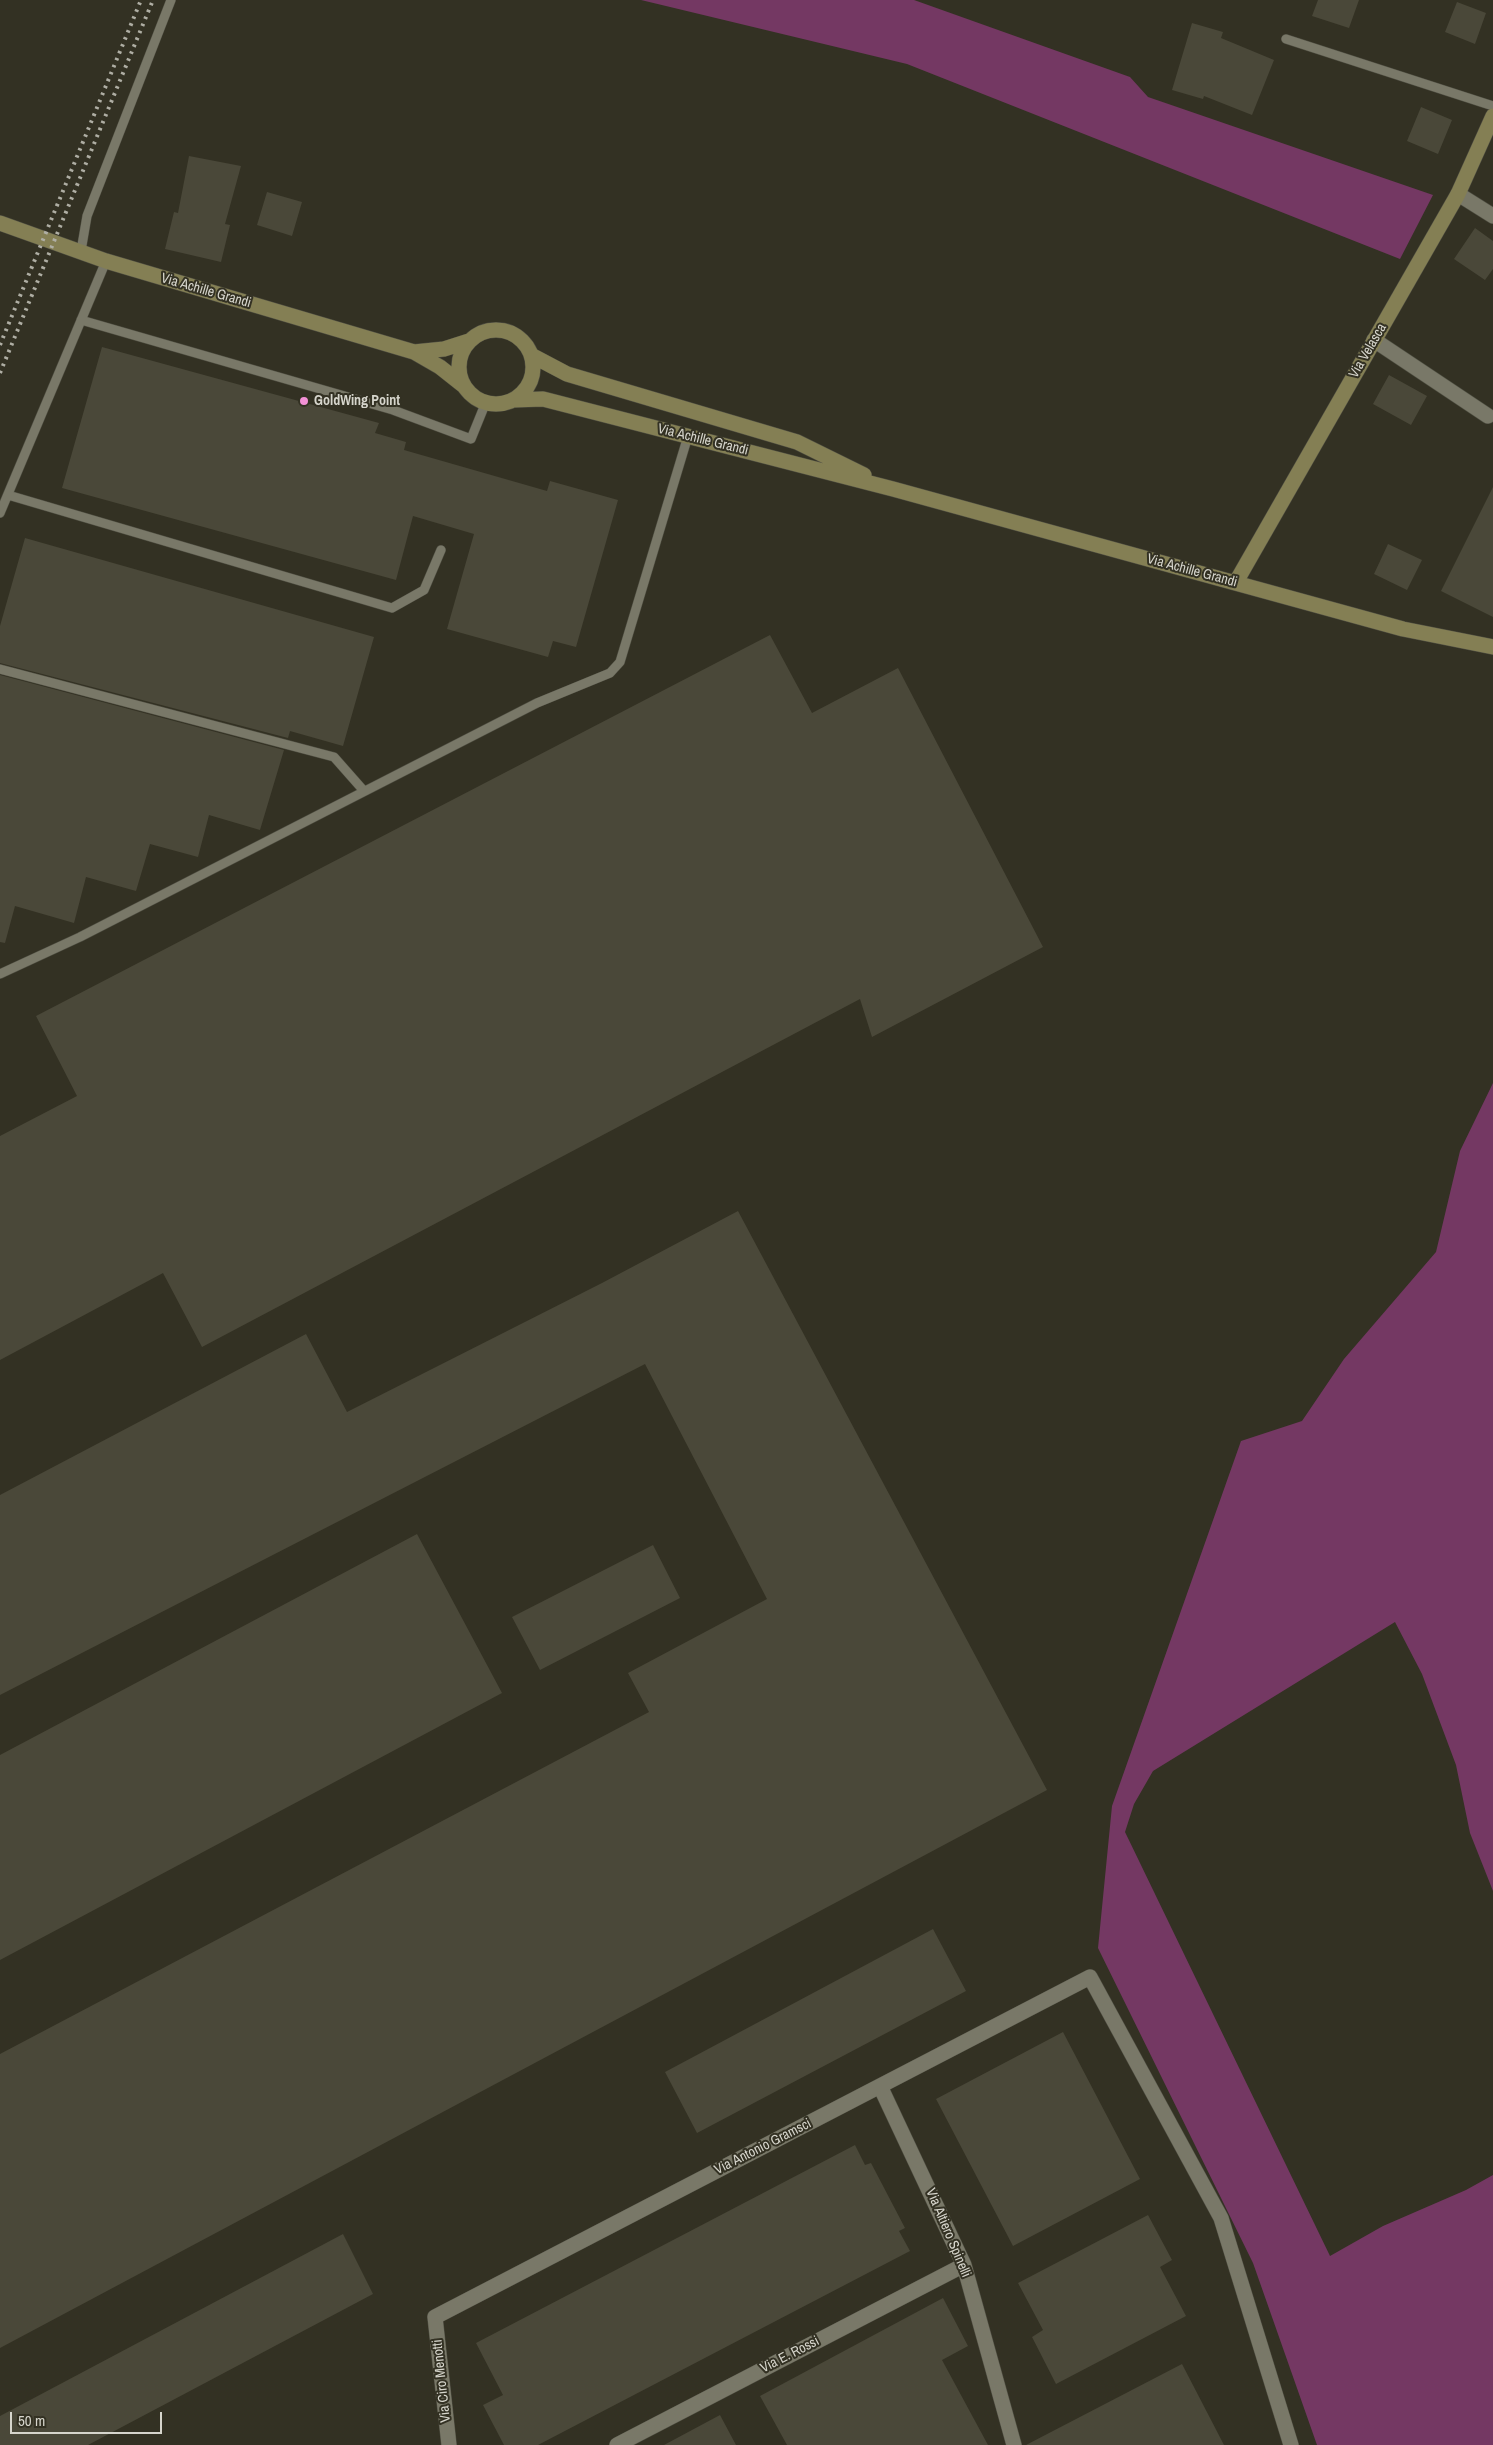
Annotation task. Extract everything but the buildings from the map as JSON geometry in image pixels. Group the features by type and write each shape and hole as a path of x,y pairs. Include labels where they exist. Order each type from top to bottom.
{"street":[{"name":"Via Velasca","path":"1236,582 1458,194 1493,116"},
{"path":"1458,194 1493,216"},
{"name":"Via Achille Grandi","path":"0,223 106,261 414,352 440,367 464,386 472,396 486,402 501,404 514,400 543,399 892,489 1403,629 1493,647"},
{"name":"Via Achille Grandi","path":"414,352 444,349 469,341 480,333 502,330 521,340 531,355 567,374 797,442 892,489"},
{"path":"1374,340 1488,416"},
{"path":"464,386 458,366 463,349 469,341"},
{"path":"514,400 523,392 530,381 532,373 531,355"},
{"name":"Via Antonio Gramsci","path":"435,2317 1090,1977 1221,2218 1291,2445"},
{"name":"Via Altiero Spinelli","path":"880,2086 964,2265 1014,2445"},
{"name":"Via E. Rossi","path":"617,2445 964,2265"},
{"name":"Via Ciro Menotti","path":"435,2317 449,2445"}],"lane":[{"path":"81,251 87,216 171,0"},
{"path":"1286,38 1493,106"},
{"path":"0,513 106,261"},
{"path":"81,320 393,410 471,439 486,402"},
{"path":"0,974 80,937 537,703 610,673 620,662 688,436"},
{"path":"8,495 392,608 424,590 441,550"},
{"path":"0,669 334,757 364,791"}],"shaded area":[{"path":"641,0 914,0 1130,77 1148,97 1433,195 1400,259 907,64"},
{"path":"1493,1083 1493,1891 1470,1833 1456,1765 1422,1674 1395,1622 1153,1771 1134,1804 1125,1832 1330,2256 1383,2226 1466,2190 1493,2175 1493,2445 1317,2445 1253,2263 1098,1948 1112,1806 1241,1441 1302,1421 1344,1359 1436,1252 1460,1151"}],"railway":[{"path":"0,345 141,0"},
{"path":"0,373 153,0"}],"place":[{"name":"GoldWing Point","path":"304,401"}]}
